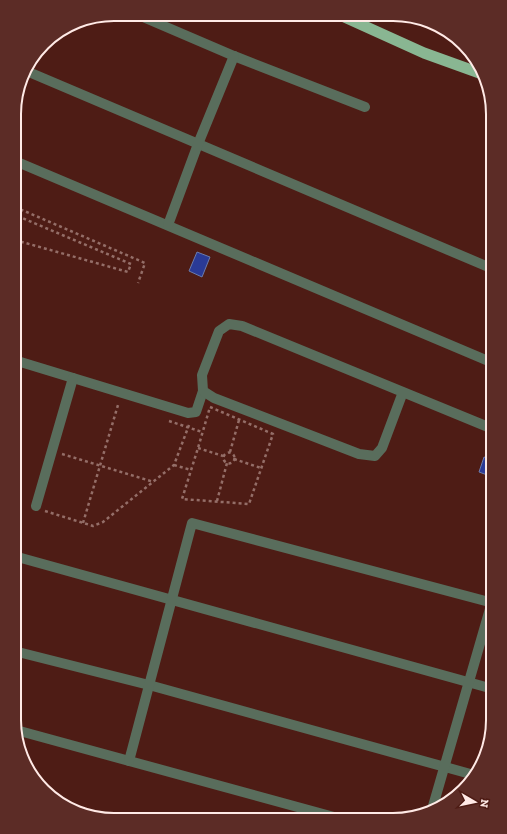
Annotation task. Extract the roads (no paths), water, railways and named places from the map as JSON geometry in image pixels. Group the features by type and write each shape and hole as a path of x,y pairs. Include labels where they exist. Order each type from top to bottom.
{"highway":[{"path":"353,21 424,53 476,72"}],"street":[{"path":"152,21 234,56 365,107"},
{"path":"168,226 198,144 234,56"},
{"path":"31,73 486,266"},
{"path":"21,164 486,360"},
{"path":"21,362 188,413 193,413 196,412 203,391 202,375 219,331 229,324 242,326 486,426"},
{"path":"39,508 73,378"},
{"path":"203,391 214,398 359,454 375,456 382,448 404,392"},
{"path":"129,761 192,522 486,600"},
{"path":"21,558 486,687"},
{"path":"434,803 486,623"},
{"path":"21,653 149,685 469,774"},
{"path":"22,732 318,813"}]}
